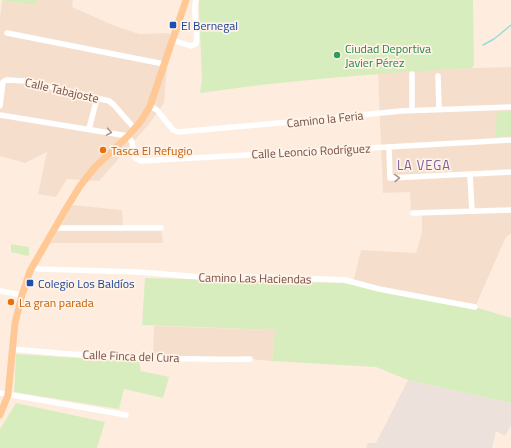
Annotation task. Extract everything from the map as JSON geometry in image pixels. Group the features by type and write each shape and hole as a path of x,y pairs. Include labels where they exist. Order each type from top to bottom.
{"main road":[{"path":"0,415 8,395 15,323 22,295 32,267 77,191 95,167 128,136 141,121 150,106 186,0"}],"street":[{"path":"172,40 192,46 196,44 198,38 194,8 196,0"},
{"path":"7,33 164,64"},
{"path":"412,74 412,110"},
{"path":"438,76 439,109"},
{"name":"Calle Tabajoste","path":"0,106 3,82 6,80 27,81 109,101 134,128"},
{"path":"89,129 97,98"},
{"name":"Camino la Feria","path":"150,106 157,110 173,130 178,132 412,110 511,107"},
{"path":"0,115 128,136"},
{"name":"Calle Leoncio Rodríguez","path":"128,136 132,142 135,158 141,160 511,140"},
{"path":"389,147 390,178 511,172"},
{"path":"470,175 472,211"},
{"path":"413,213 511,210"},
{"path":"55,228 161,228"},
{"name":"Camino Las Haciendas","path":"32,267 39,269 138,272 226,279 260,277 345,280 385,290 475,307"},
{"path":"0,291 22,295"},
{"name":"Calle Finca del Cura","path":"12,349 106,356 250,359"},
{"path":"0,393 126,415"}],"shaded area":[{"path":"37,0 73,0 72,7 115,26 139,34 170,33 164,103 149,124 99,181 67,179 56,197 38,194 47,152 25,163 0,156 0,18 2,1 35,5"},
{"path":"511,67 511,233 506,237 475,307 353,282 361,250 416,253 422,232 422,213 411,214 410,192 383,193 378,73"},
{"path":"72,205 122,210 123,228 161,228 163,243 51,243"},
{"path":"154,326 275,330 272,361 250,359 153,358"},
{"path":"408,380 511,403 511,425 505,436 496,431 492,448 366,448 368,443 376,443"}],"green space":[{"path":"2,0 37,0 35,5"},
{"name":"Ciudad Deportiva Javier Pérez","path":"200,0 473,0 474,65 472,68 404,72 268,84 200,93 202,79 199,10"},
{"path":"497,112 511,112 511,136 495,137"},
{"path":"11,244 29,247 29,255 27,256 11,252"},
{"path":"145,278 343,283 475,307 511,318 511,403 408,380 376,367 272,361 275,330 142,325"},
{"path":"16,354 139,362 141,371 169,377 163,398 124,389 119,409 14,392"},
{"path":"16,403 105,422 97,448 0,448 0,429"}],"waterway":[{"path":"483,45 494,39 511,25"}],"place":[{"name":"El Bernegal","path":"173,25"},
{"name":"Ciudad Deportiva Javier Pérez","path":"337,55"},
{"name":"Tasca El Refugio","path":"103,150"},
{"name":"Colegio Los Baldíos","path":"30,283"},
{"name":"La gran parada","path":"11,302"}],"district":[{"name":"LA VEGA","path":"424,165"}]}
